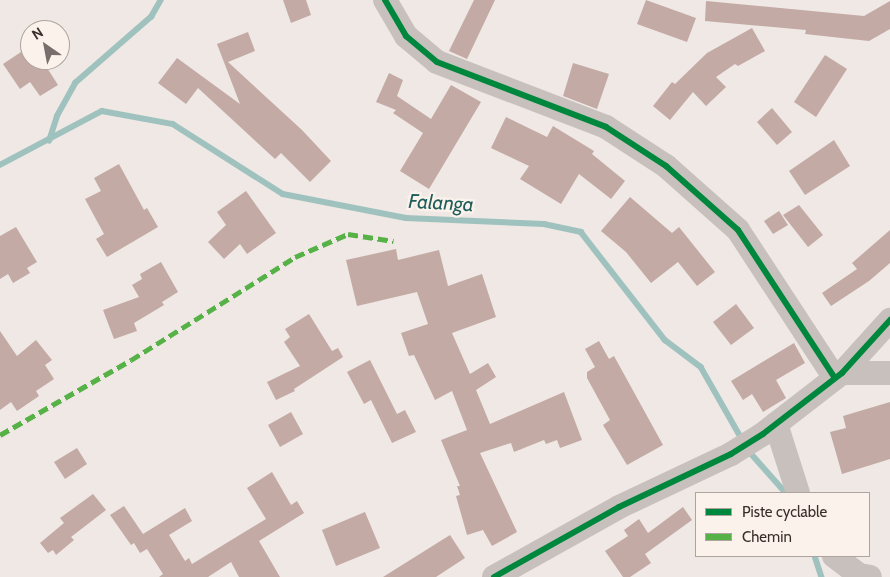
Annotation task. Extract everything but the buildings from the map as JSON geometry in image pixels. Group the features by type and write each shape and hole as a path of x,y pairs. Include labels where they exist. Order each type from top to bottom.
{"street":[{"path":"385,0 406,36 437,62 606,127 666,166 738,230 839,375"},
{"path":"494,577 619,507 731,454 770,429 839,375 890,320"},
{"path":"839,375 890,373"},
{"path":"770,429 798,492"},
{"path":"835,557 859,575 870,577"}],"waterway":[{"path":"49,141 57,116 75,83 151,17 161,0"},
{"name":"Falanga","path":"0,165 102,111 173,124 283,194 406,218 544,224 581,232 665,340 701,367 742,439"},
{"name":"Falanga","path":"748,450 785,492"},
{"name":"Falanga","path":"815,557 822,577"}],"marked path":[{"path":"0,435 131,360 295,257 348,234 393,241"}],"cycle path":[{"path":"385,0 406,36 437,62 606,127 666,166 738,230 835,378"},
{"path":"494,577 619,507 731,454 763,434 842,373 890,320"}]}
